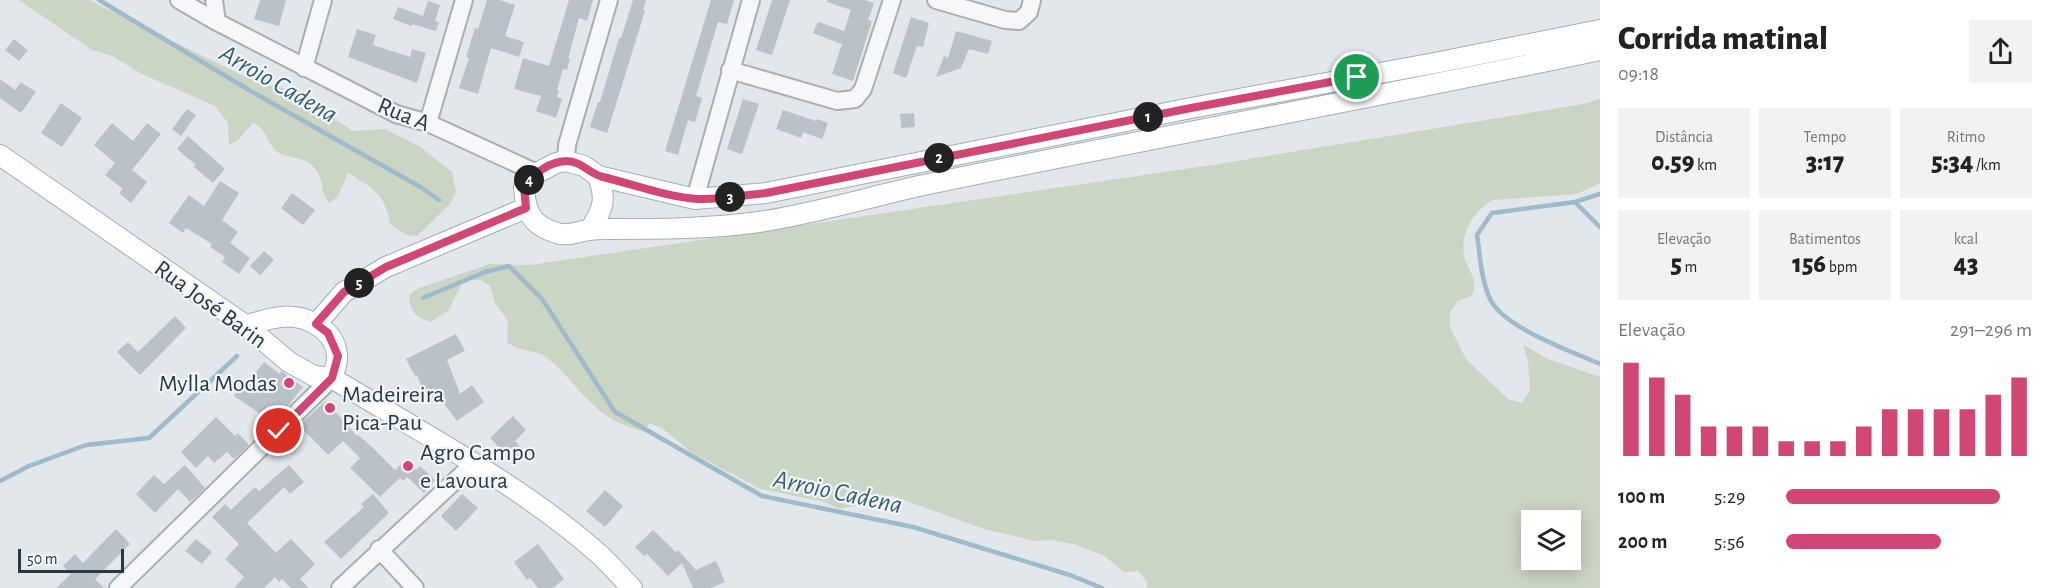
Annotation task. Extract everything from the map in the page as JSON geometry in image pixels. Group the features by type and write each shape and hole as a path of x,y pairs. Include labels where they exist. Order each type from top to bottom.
{"main road":[{"path":"1600,30 1191,108 766,193 695,199 598,176 584,166 566,161 537,172 524,187 526,208 540,226 558,234 568,235 590,230 670,229 759,222 928,184 1600,50"},
{"name":"Rua José Barin","path":"0,154 245,325 289,362 314,375 332,378 542,508 600,555 632,588"},
{"path":"590,230 603,207 602,188 598,176"},
{"path":"316,324 344,292 386,267 526,208"},
{"path":"245,325 281,317 309,319 328,333 338,356 332,378"}],"street":[{"name":"Rua A","path":"179,0 216,22 396,114 428,123 537,172"},
{"path":"214,0 216,22"},
{"path":"304,68 323,0"},
{"path":"428,123 464,0"},
{"path":"566,161 567,145 609,0"},
{"path":"695,199 751,0"},
{"path":"730,70 837,101 855,99 863,89 892,0"},
{"path":"936,0 1005,20 1019,21 1029,12 1032,0"},
{"path":"118,588 332,378"},
{"path":"340,588 473,464"},
{"path":"380,549 415,588"}],"green space":[{"path":"19,0 89,0 260,84 280,87 298,95 353,131 385,129 419,146 452,172 456,192 450,204 417,236 406,235 390,224 381,199 364,183 348,173 338,196 330,203 314,168 306,161 276,151 258,126 253,123 238,140 229,145 228,123 215,106 142,74 112,56 92,50"},
{"path":"1600,99 1600,183 1577,194 1493,200 1486,204 1474,216 1464,239 1465,258 1474,285 1473,293 1472,296 1458,301 1450,312 1450,327 1466,359 1508,399 1522,403 1530,390 1528,360 1523,345 1548,359 1600,377 1600,588 1146,588 1148,583 1138,571 1124,572 1103,555 1073,544 1051,540 1036,541 984,529 890,495 870,503 839,509 825,502 761,489 692,453 662,428 649,423 645,432 612,419 600,411 546,357 517,348 507,342 508,321 495,303 490,286 481,280 470,280 461,285 448,311 430,322 414,313 409,295 419,288 490,264 530,265 1219,164 1583,104"}],"building":[{"path":"260,0 286,0 279,26 254,19"},
{"path":"487,0 500,0 515,5 505,36 524,42 519,57 491,48 478,94 459,88 469,58 466,57 475,28 478,29"},
{"path":"569,0 593,0 587,21 579,18 567,70 563,69 557,90 559,91 557,97 562,99 556,118 536,111 541,96 514,89 523,58 549,66"},
{"path":"633,0 646,0 643,10 645,11 607,133 590,127"},
{"path":"711,0 734,0 727,24 718,22 696,96 702,98 695,122 688,120 678,155 665,151"},
{"path":"772,0 790,0 772,55 756,50"},
{"path":"827,0 865,0 874,3 868,20 872,21 853,81 832,74 842,44 813,33 818,22 844,31 851,10 827,2"},
{"path":"428,1 440,5 435,21 439,22 436,31 412,24 411,26 393,19 398,7 423,16"},
{"path":"911,17 929,23 923,47 917,46 906,78 893,73"},
{"path":"357,29 376,35 373,45 410,57 412,49 426,53 417,83 348,57"},
{"path":"956,31 992,41 988,54 969,49 961,68 936,77 944,56 948,58"},
{"path":"14,39 28,50 19,61 5,50"},
{"path":"0,79 15,90 21,82 36,92 21,113 0,98"},
{"path":"743,99 759,104 742,154 727,149"},
{"path":"61,103 82,118 62,147 41,133"},
{"path":"187,109 196,115 181,136 172,129"},
{"path":"783,110 828,123 822,139 803,132 801,138 776,129"},
{"path":"914,113 915,127 901,128 900,114"},
{"path":"112,123 133,141 147,123 161,134 132,170 147,182 131,203 119,193 123,189 105,175 115,163 94,145"},
{"path":"188,136 225,169 213,183 177,149"},
{"path":"220,181 239,193 222,220 238,232 230,243 250,258 239,274 222,262 225,257 210,247 212,244 186,228 183,233 169,223 189,195 204,206"},
{"path":"292,193 315,210 303,225 281,208"},
{"path":"264,251 274,260 260,275 250,266"},
{"path":"175,316 186,328 140,375 117,352 128,342 138,352"},
{"path":"456,334 465,351 447,360 460,394 472,385 484,402 457,421 439,397 427,401 417,375 415,376 406,359"},
{"path":"264,362 303,387 286,408 283,405 272,422 234,396 243,382 246,385"},
{"path":"326,401 357,436 371,446 395,470 406,459 416,470 420,466 435,480 424,493 407,477 403,481 400,478 380,497 350,468 360,458 343,441 328,455 299,425"},
{"path":"513,416 526,430 515,441 524,451 513,461 490,438"},
{"path":"216,417 235,436 238,433 249,445 234,459 227,452 214,463 208,456 196,468 181,452"},
{"path":"185,465 205,488 190,502 178,489 155,513 136,494 154,475 164,484"},
{"path":"289,465 304,482 290,494 284,487 247,523 276,553 291,539 315,564 300,579 309,588 291,588 282,579 279,582 275,577 264,588 234,588 244,577 225,559 239,544 212,517 225,504 231,510 255,487 259,491"},
{"path":"605,490 623,506 605,527 586,511"},
{"path":"373,494 389,513 341,559 324,542 364,507 361,504"},
{"path":"462,494 478,508 456,531 441,516"},
{"path":"116,529 130,544 95,579 104,588 56,588 71,574 63,566 75,554 83,563"},
{"path":"653,530 676,552 678,550 696,570 716,561 725,582 710,588 693,588 682,563 668,576 647,554 644,556 635,547"},
{"path":"196,539 212,552 202,564 185,551"},
{"path":"538,544 564,579 553,588 538,588 530,578 527,580 514,562"}],"waterway":[{"name":"Arroio Cadena","path":"99,0 439,200"},
{"name":"Arroio Cadena","path":"1600,194 1575,202 1492,213 1477,235 1485,284 1490,299 1498,310 1509,320 1539,338 1600,364"},
{"path":"1575,202 1600,227"},
{"name":"Arroio Cadena","path":"423,298 485,272 509,266 542,299 615,412 762,496 913,527 1070,575 1102,588"},
{"path":"0,481 29,466 86,445 149,438 237,356"}],"place":[{"name":"Mylla Modas","path":"289,383"},
{"name":"Madeireira Pica-Pau","path":"330,408"},
{"name":"Agro Campo e Lavoura","path":"408,466"}],"route":[{"path":"279,431 332,378 338,356 328,333 316,324 344,292 386,267 526,208 524,187 537,172 556,163 575,162 598,176 673,195 695,199 733,197 766,193 1357,77"}]}
